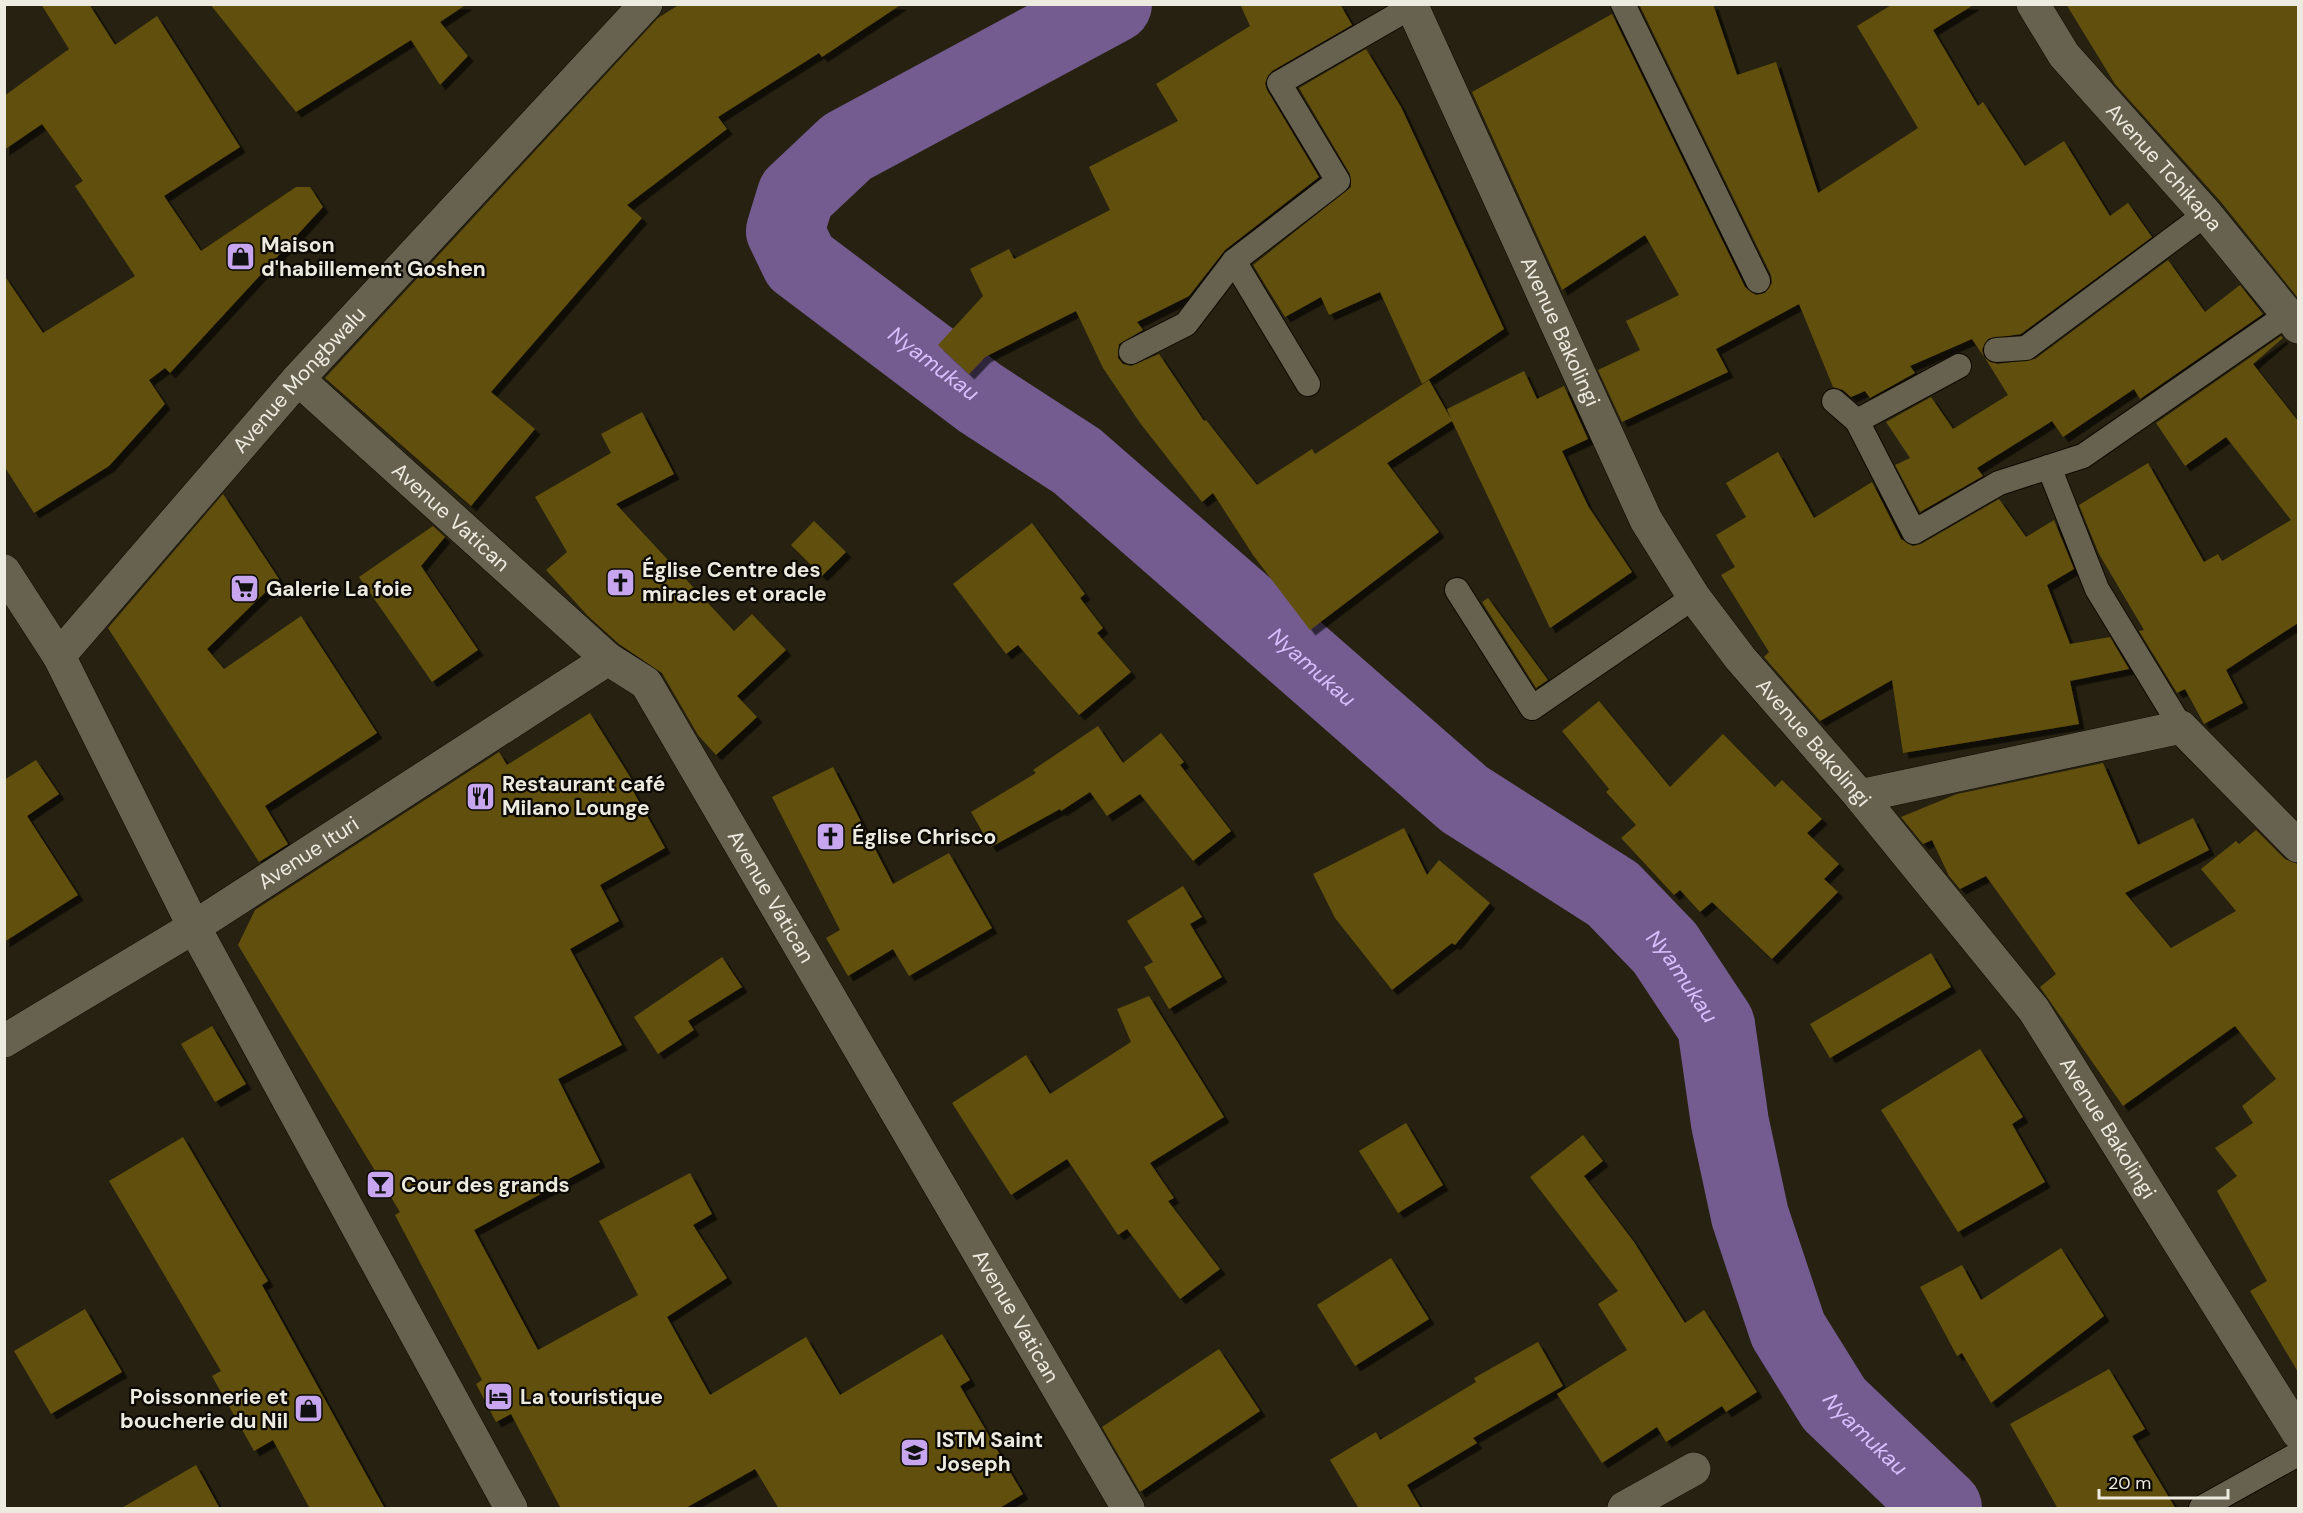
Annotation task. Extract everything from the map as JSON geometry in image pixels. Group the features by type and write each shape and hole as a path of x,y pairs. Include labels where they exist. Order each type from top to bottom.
{"street":[{"name":"Avenue Mongbwalu","path":"59,657 298,379 646,4"},
{"name":"Avenue Tchikapa","path":"2033,4 2064,55 2206,214 2293,320"},
{"name":"Avenue Bakolingi","path":"1411,6 1646,520 1694,597 1740,658 1860,796 2034,1010 2298,1433"},
{"name":"Avenue Vatican","path":"298,379 609,659 646,683 1128,1509"},
{"path":"4,571 59,657 194,927 511,1509"},
{"name":"Avenue Ituri","path":"4,1041 194,927 609,659"},
{"path":"1860,796 2181,727 2298,846"},
{"path":"1624,1509 1694,1469"}],"lane":[{"path":"1623,4 1758,281"},
{"path":"1131,352 1186,324 1234,261 1338,181 1280,83 1411,6"},
{"path":"1996,350 2026,348 2206,214"},
{"path":"1234,261 1308,384"},
{"path":"1834,401 1857,422 1914,532 1999,483 2083,456 2293,320"},
{"path":"1857,422 1959,366"},
{"path":"2049,467 2097,589 2181,727"},
{"path":"1456,590 1532,708 1694,597"},
{"path":"2201,1509 2298,1454"}],"building":[{"path":"41,4 89,4 115,45 157,16 240,147 164,196 201,251 296,187 310,187 323,207 170,373 165,368 149,380 165,404 109,466 34,513 4,466 4,275 43,333 135,276 75,186 83,181 42,124 4,150 4,96 69,49"},
{"path":"210,4 467,4 440,22 468,56 440,85 411,40 296,112"},
{"path":"680,4 902,4 822,57 819,53 718,117 727,129 627,205 642,218 491,392 535,429 471,506 325,378 658,18"},
{"path":"1240,4 1340,4 1352,25 1272,71 1265,83 1319,177 1225,250 1189,296 1137,322 1143,330 1119,344 1118,358 1123,364 1131,366 1159,354 1204,421 1206,420 1257,485 1312,449 1315,454 1429,380 1451,419 1447,409 1524,371 1537,399 1564,386 1588,439 1562,451 1588,506 1632,572 1550,628 1452,421 1387,463 1439,532 1310,630 1253,555 1213,493 1202,502 1140,423 1103,368 1076,311 985,357 969,374 938,345 983,296 970,269 1009,249 1014,259 1110,210 1089,167 1178,121 1156,84 1250,26"},
{"path":"1639,4 1713,4 1737,75 1776,62 1818,193 1918,128 1857,26 1893,4 1975,4 1933,30 1978,106 1983,102 2025,166 2064,141 2110,216 2128,203 2152,237 2021,334 1988,339 1982,350 1984,357 1972,339 1910,366 1915,373 1870,398 1865,391 1851,397 1843,390 1833,387 1799,304 1716,349 1728,372 1622,422 1598,370 1640,350 1626,321 1679,295 1645,235 1562,290 1472,92 1612,14 1745,287 1756,295 1765,293 1772,283 1771,275"},
{"path":"2066,4 2298,4 2298,298 2221,202 2115,84"},
{"path":"1366,49 1401,107 1504,329 1422,384 1380,292 1329,315 1321,297 1285,317 1253,265 1351,187 1350,174 1299,88"},
{"path":"2168,260 2205,312 2240,285 2263,314 2140,399 2134,389 2063,437 2052,421 1977,468 1983,476 1920,512 1895,465 1910,458 1886,422 1931,397 1953,429 2008,395 1985,358 1997,364 2035,359"},
{"path":"2281,336 2283,338 2253,364 2298,421 2298,623 2226,670 2243,703 2204,724 2185,689 2177,693 2139,631 2144,630 2099,554 2079,505 2148,463 2204,562 2218,554 2222,561 2291,520 2226,437 2185,466 2156,423"},
{"path":"642,412 674,474 616,504 734,631 752,614 786,650 737,696 757,717 716,755 698,735 662,673 619,644 588,616 546,570 567,552 535,497 611,453 601,434"},
{"path":"1778,452 1814,518 1872,482 1901,539 1913,546 1921,544 1999,499 2026,537 2054,520 2074,569 2047,585 2070,644 2110,637 2129,669 2070,681 2079,724 1903,753 1892,680 1820,721 1764,657 1769,652 1721,575 1735,567 1716,535 1746,517 1726,483"},
{"path":"223,494 279,579 207,649 224,669 301,616 377,733 265,806 288,844 259,862 108,628"},
{"path":"814,521 846,552 822,576 791,545"},
{"path":"1032,523 1085,594 1080,598 1103,628 1097,633 1131,672 1079,715 1018,645 1006,654 953,584"},
{"path":"433,526 445,537 421,566 478,650 432,682 359,577"},
{"path":"1488,598 1548,680 1536,688 1482,602"},
{"path":"1599,701 1670,787 1723,734 1775,787 1782,780 1822,819 1807,833 1839,864 1824,879 1838,892 1772,959 1712,902 1700,912 1680,890 1674,895 1621,838 1636,825 1606,792 1609,789 1562,731"},
{"path":"590,713 632,780 628,782 665,848 600,885 619,921 570,949 622,1045 558,1079 600,1162 474,1230 538,1350 638,1295 599,1221 690,1173 712,1214 693,1225 727,1278 667,1317 710,1395 806,1337 840,1395 942,1334 970,1380 960,1386 1023,1494 998,1509 779,1509 755,1469 684,1509 561,1509 511,1414 496,1422 476,1384 482,1380 395,1215 400,1212 238,945 255,910 499,752 507,765"},
{"path":"1098,726 1123,763 1161,733 1184,762 1180,765 1231,831 1193,861 1140,794 1107,816 1090,792 1061,811 1060,809 991,847 971,812 1036,773 1033,770"},
{"path":"36,760 59,794 27,816 78,895 4,942 4,780"},
{"path":"2103,763 2138,845 2193,818 2209,850 2125,893 2171,948 2236,911 2201,869 2236,841 2239,844 2256,830 2285,859 2298,864 2298,1372 2250,1291 2267,1281 2217,1191 2237,1176 2215,1148 2253,1123 2242,1106 2276,1079 2235,1026 2123,1106 2040,987 2056,974 1986,876 1960,889 1949,876 1932,840 1923,844 1901,817 1957,794"},
{"path":"833,767 893,884 949,853 992,928 909,976 893,949 848,976 826,938 840,930 772,797"},
{"path":"1404,828 1427,875 1439,860 1490,903 1455,945 1452,943 1392,990 1335,918 1313,874"},
{"path":"1183,886 1202,917 1190,924 1222,977 1169,1009 1144,967 1153,962 1127,921"},
{"path":"1931,953 1951,987 1830,1058 1810,1024"},
{"path":"722,957 742,987 688,1021 694,1030 658,1054 634,1017"},
{"path":"1149,996 1224,1117 1150,1163 1174,1198 1168,1201 1220,1269 1180,1299 1127,1229 1118,1235 1067,1159 1011,1195 952,1103 1026,1055 1050,1094 1131,1042 1117,1009"},
{"path":"212,1026 246,1084 215,1102 181,1044"},
{"path":"1980,1049 2023,1117 2012,1124 2045,1182 1958,1232 1881,1110"},
{"path":"1406,1123 1443,1185 1398,1213 1359,1151"},
{"path":"1583,1135 1603,1161 1584,1176 1634,1242 1685,1323 1704,1310 1757,1392 1726,1412 1722,1406 1666,1442 1657,1427 1602,1463 1557,1394 1627,1350 1598,1304 1618,1291 1530,1177"},
{"path":"183,1137 268,1281 262,1285 385,1509 310,1509 273,1440 254,1451 212,1376 221,1371 109,1181"},
{"path":"2061,1248 2104,1316 1991,1403 1962,1353 1957,1356 1920,1287 1962,1265 1981,1300"},
{"path":"1391,1258 1429,1319 1355,1366 1317,1305"},
{"path":"85,1309 122,1372 51,1414 14,1351"},
{"path":"1538,1342 1563,1386 1473,1438 1477,1443 1407,1485 1421,1509 1359,1509 1330,1460 1376,1432 1380,1440 1476,1382 1474,1378"},
{"path":"1219,1349 1260,1411 1140,1492 1102,1427"},
{"path":"2109,1369 2145,1429 2132,1436 2176,1509 2058,1509 2010,1424"},
{"path":"196,1465 220,1509 120,1509"}],"waterway":[{"name":"Nyamukau","path":"1113,4 847,147 796,195 785,231 800,262 980,398 1077,461 1464,799 1613,894 1665,948 1716,1025 1730,1123 1750,1216 1788,1330 1834,1404 1943,1508"}],"place":[{"name":"Maison d'habillement Goshen","path":"240,257"},
{"name":"Église Centre des miracles et oracle","path":"621,582"},
{"name":"Galerie La foie","path":"245,589"},
{"name":"Restaurant café Milano Lounge","path":"481,796"},
{"name":"Église Chrisco","path":"831,837"},
{"name":"Cour des grands","path":"380,1185"},
{"name":"La touristique","path":"499,1397"},
{"name":"Poissonnerie et boucherie du Nil","path":"309,1409"},
{"name":"ISTM Saint Joseph","path":"915,1452"}]}
